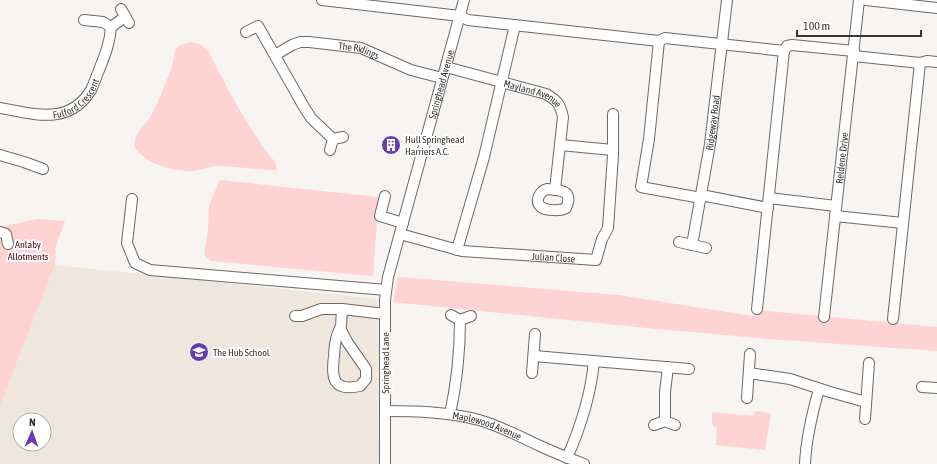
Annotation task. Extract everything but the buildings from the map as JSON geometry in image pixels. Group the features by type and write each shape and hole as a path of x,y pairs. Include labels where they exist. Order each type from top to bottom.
{"street":[{"path":"322,0 460,16 468,20 659,41 666,38 784,50"},
{"name":"Springhead Avenue","path":"392,262 464,0"},
{"name":"Ridgeway Road","path":"692,245 710,144 727,0"},
{"name":"Reldene Drive","path":"824,317 859,0"},
{"path":"866,0 931,5"},
{"path":"84,20 103,22 111,27 125,17"},
{"path":"457,250 484,157 515,25"},
{"path":"246,32 258,26 311,118 333,139"},
{"name":"Fulford Crescent","path":"0,108 43,116 57,115 72,110 85,99 92,89 110,40 111,27"},
{"path":"659,41 649,139 641,187 701,197 836,211 903,223"},
{"name":"The Ridings","path":"275,55 300,42 353,47 369,51 411,70 442,78"},
{"path":"757,309 784,50 788,46 792,45 920,63 927,61 937,62"},
{"path":"893,319 920,63"},
{"name":"Mayland Avenue","path":"446,67 546,94 556,100 561,107 563,117 555,190"},
{"path":"560,145 613,150 613,114"},
{"path":"333,139 344,137"},
{"path":"330,150 333,139"},
{"name":"Julian Close","path":"400,234 457,250 596,260 602,239 608,228 613,150"},
{"path":"0,156 24,162 43,169"},
{"path":"385,196 380,216 403,223"},
{"path":"132,199 127,243 135,263 150,270 386,290"},
{"path":"0,232 6,234 8,244"},
{"path":"679,242 706,248"},
{"name":"Springhead Lane","path":"385,464 385,314 386,290 392,262"},
{"path":"295,316 302,316 321,309 342,309 385,314"},
{"path":"340,328 366,370 366,379 360,386 351,388 340,386 334,380 332,373 335,338 340,328 342,309"},
{"path":"451,315 460,320 471,316"},
{"path":"450,414 456,388 460,320"},
{"path":"532,373 535,334"},
{"path":"747,398 750,354"},
{"path":"534,356 688,369"},
{"path":"567,458 588,400 594,361"},
{"path":"866,419 869,363"},
{"path":"665,421 664,399 668,367"},
{"path":"749,373 771,375 790,379 866,402"},
{"path":"922,387 937,388"},
{"path":"805,464 808,434 819,389"},
{"name":"Maplewood Avenue","path":"386,411 419,411 450,414 480,420 508,430 567,458 584,464"},
{"path":"654,424 665,421 675,425"}],"shaded area":[{"name":"The Hub School","path":"55,265 378,299 379,464 0,464 0,406"}],"green space":[{"path":"190,42 200,44 208,51 236,104 262,146 275,162 277,170 215,166 194,171 183,171 159,165 138,152 134,146 136,136 151,116 159,99 172,67 175,51 179,46"},
{"path":"220,180 379,197 373,276 211,261 204,255 208,229 209,205"},
{"name":"Anlaby Allotments","path":"37,219 65,221 56,245 55,265 0,406 0,227"},
{"path":"398,277 619,295 752,316 758,310 937,327 937,351 656,329 393,302"},
{"path":"755,411 771,413 765,450 716,445 717,428 714,427 712,423 712,412 754,416"}],"place":[{"name":"Hull Springhead Harriers A.C.","path":"391,145"},
{"name":"The Hub School","path":"199,352"}]}
